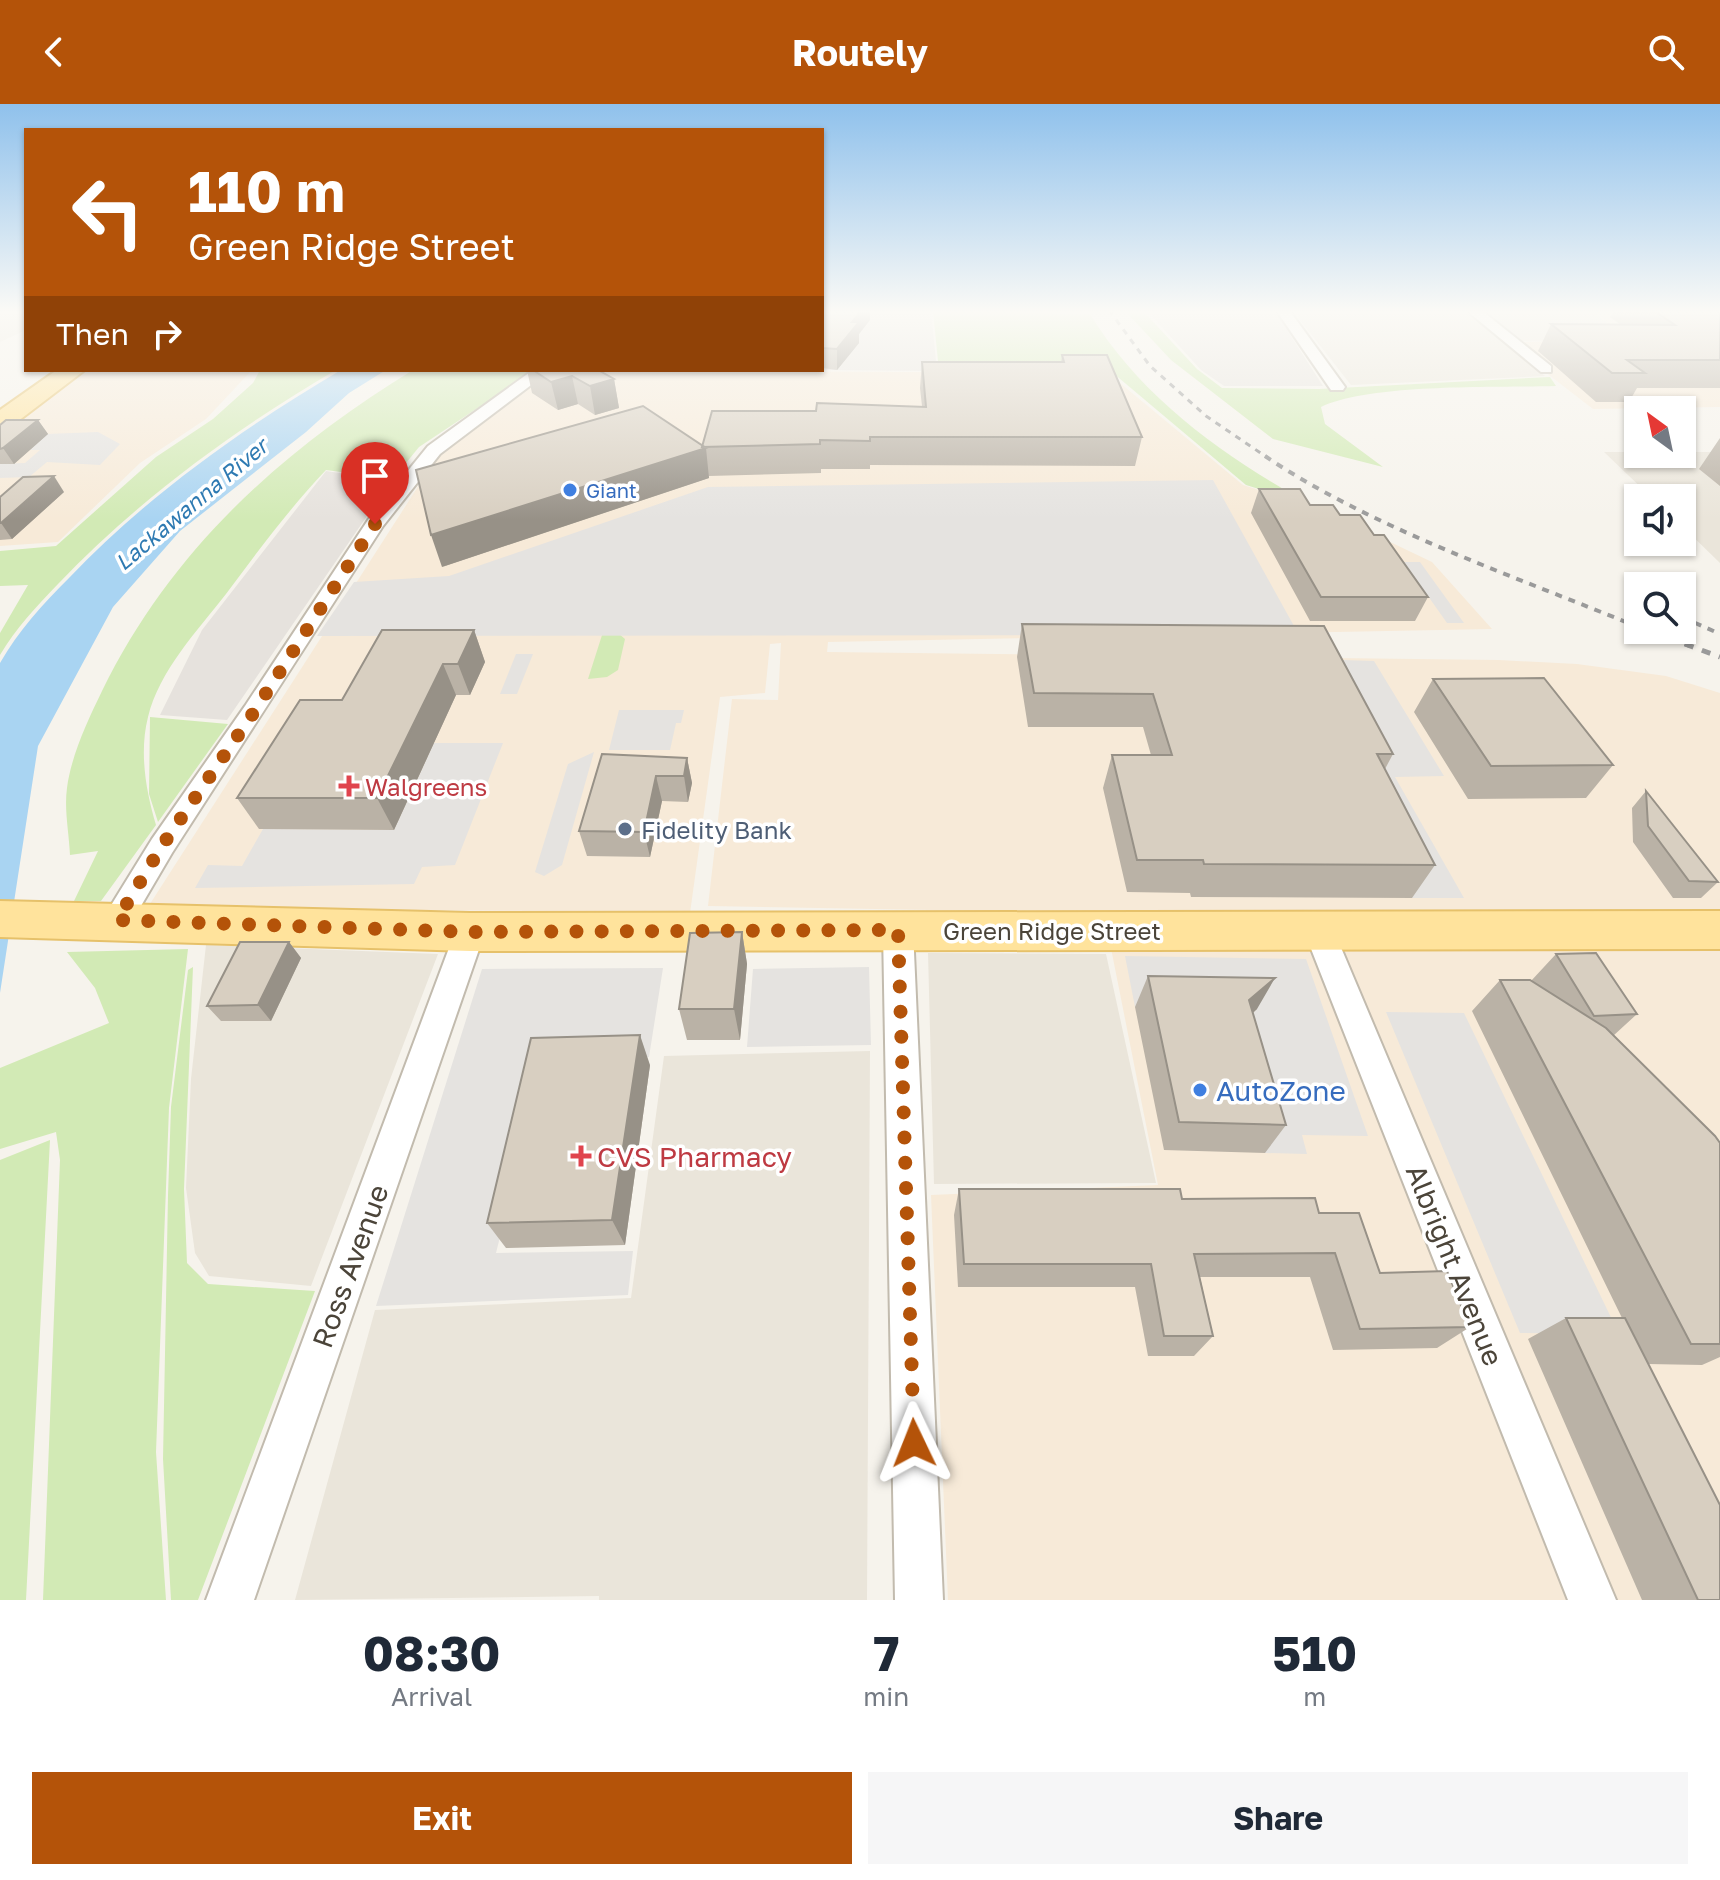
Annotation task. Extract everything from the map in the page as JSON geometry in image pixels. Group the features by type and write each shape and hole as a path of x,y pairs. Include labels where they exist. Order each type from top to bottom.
{"main road":[{"path":"0,422 59,380"},
{"name":"Green Ridge Street","path":"0,919 470,932 1720,930"}],"street":[{"path":"117,920 162,846 254,712 375,524 434,450 530,380"},
{"path":"1332,380 1337,387"},
{"path":"898,930 919,1600"},
{"name":"Albright Avenue","path":"1319,931 1592,1600"},
{"name":"Ross Avenue","path":"230,1600 470,932"}],"shaded area":[{"path":"71,380 243,380 206,419 140,463 58,542 0,546 0,435"},
{"path":"540,380 1116,380 1243,485 1321,509 1432,562 1492,629 828,642 827,652 1499,660 1577,664 1666,676 1720,693 1720,1140 1672,1139 1720,1220 1720,1600 948,1600 931,1195 1158,1185 1104,913 708,906 732,699 778,700 781,643 770,644 765,693 720,697 690,913 148,907 437,457"},
{"path":"1215,380 1319,380 1323,386 1224,386"},
{"path":"1347,380 1463,380 1351,385"},
{"path":"1555,380 1720,380 1720,407 1696,407 1696,396 1624,396 1624,409 1593,409"},
{"path":"98,432 120,444 100,465 47,462 29,477 0,478 0,464 25,463 40,450 30,450 47,434"},
{"path":"1604,452 1624,452 1624,468 1696,468 1696,452 1720,452 1720,563 1696,540 1696,484 1637,484"},
{"path":"326,471 391,481 227,720 160,715 202,630"},
{"path":"1213,480 1299,635 317,636 354,582 449,576 708,487"},
{"path":"1404,562 1420,562 1464,623 1447,623"},
{"path":"516,654 533,654 517,694 500,694"},
{"path":"1310,659 1374,661 1444,776 1395,777 1464,898 1412,898 1359,787"},
{"path":"619,710 684,710 681,723 676,723 670,750 609,750"},
{"path":"434,743 503,743 455,865 422,867 414,884 195,888 208,865 242,866 263,829 394,830"},
{"path":"594,752 562,865 544,876 535,872 568,764"},
{"path":"206,945 438,954 311,1286 209,1276 195,1253 186,1188 191,1079"},
{"path":"928,953 1106,954 1156,1183 934,1184"},
{"path":"1125,956 1306,959 1368,1136 1302,1135 1307,1154 1265,1153 1232,1031 1256,1010 1135,1007"},
{"path":"869,967 871,1045 747,1047 753,969"},
{"path":"663,968 649,1057 544,1058 496,1253 633,1251 628,1295 376,1306 482,969"},
{"path":"1386,1012 1464,1013 1619,1334 1520,1333"},
{"path":"870,1051 867,1600 599,1600 599,1596 295,1600 375,1310 631,1298 664,1056"}],"green space":[{"path":"255,380 320,380 225,441 121,523 34,609 0,655 0,633 28,585 0,586 0,551 56,546 156,457 213,419"},
{"path":"398,380 520,380 419,447 393,479 326,470 299,500 170,667 153,700 145,731 144,758 156,825 101,901 74,901 98,851 70,855 66,804 69,776 91,714 130,640 161,593 234,508 318,434"},
{"path":"1121,380 1141,380 1217,446 1311,505 1246,485"},
{"path":"1197,380 1211,380 1222,388 1319,389 1496,380 1552,380 1556,386 1402,390 1343,399 1321,407 1325,424 1383,467 1273,439"},
{"path":"603,632 618,633 625,639 618,670 607,677 588,679"},
{"path":"150,717 228,724 158,822 149,794"},
{"path":"188,949 169,1108 156,1452 166,1600 43,1600 60,1160 56,1132 0,1149 0,1068 109,1023 95,988 67,952"},
{"path":"193,967 184,1189 187,1263 208,1284 315,1291 198,1600 171,1600 163,1459 171,1107 188,970"},
{"path":"50,1140 26,1600 0,1600 0,1160"}],"water":[{"name":"Lackawanna River","path":"325,380 370,380 349,393 306,432 180,531 113,607 38,746 0,993 0,663 40,608 99,548 164,491 268,415"}],"building":[{"path":"579,380 611,380 590,386"},
{"path":"924,380 1118,380 1142,437 870,437 870,441 820,440 820,444 702,447 712,411 816,411 817,403 926,407"},
{"path":"643,406 706,448 431,535 416,470"},
{"path":"6,420 38,420 0,449 0,425"},
{"path":"54,476 0,523 0,497 23,477"},
{"path":"1259,489 1300,489 1310,505 1333,505 1340,515 1360,515 1374,535 1384,535 1428,597 1321,597"},
{"path":"1022,624 1324,626 1393,754 1377,754 1435,865 1204,864 1203,860 1137,860 1112,755 1172,755 1153,694 1034,693"},
{"path":"382,630 474,630 458,664 443,664 377,798 237,798 300,700 342,700"},
{"path":"1544,678 1613,765 1491,766 1433,679"},
{"path":"602,754 687,758 684,776 656,776 644,832 579,831"},
{"path":"1646,791 1718,882 1689,881 1648,826"},
{"path":"742,932 734,1009 679,1009 690,933"},
{"path":"240,942 289,942 258,1005 207,1006"},
{"path":"1596,953 1637,1014 1594,1016 1556,954"},
{"path":"1148,976 1275,978 1249,1000 1286,1125 1179,1122"},
{"path":"1500,980 1530,980 1606,1028 1720,1143 1720,1344 1691,1344"},
{"name":"CVS Pharmacy","path":"640,1035 612,1220 487,1223 531,1038"},
{"path":"959,1189 1180,1189 1182,1199 1315,1198 1319,1213 1359,1213 1380,1273 1447,1271 1470,1327 1360,1329 1335,1253 1194,1254 1213,1336 1164,1336 1151,1264 964,1264"},
{"path":"1566,1318 1625,1318 1720,1505 1720,1600 1698,1600"}],"railway":[{"path":"1165,380 1206,416 1266,456"},
{"path":"1266,456 1307,482 1399,529 1624,621"},
{"path":"1696,623 1720,634"},
{"path":"1684,644 1690,646"},
{"path":"1685,644 1720,657"}],"place":[{"name":"Giant","path":"570,490"},
{"name":"Walgreens","path":"349,786"},
{"name":"Fidelity Bank","path":"625,829"},
{"name":"AutoZone","path":"1200,1090"},
{"name":"CVS Pharmacy","path":"581,1156"}],"route":[{"path":"375,524 254,712 162,846 117,920 470,932 898,930 914,1443"}]}
